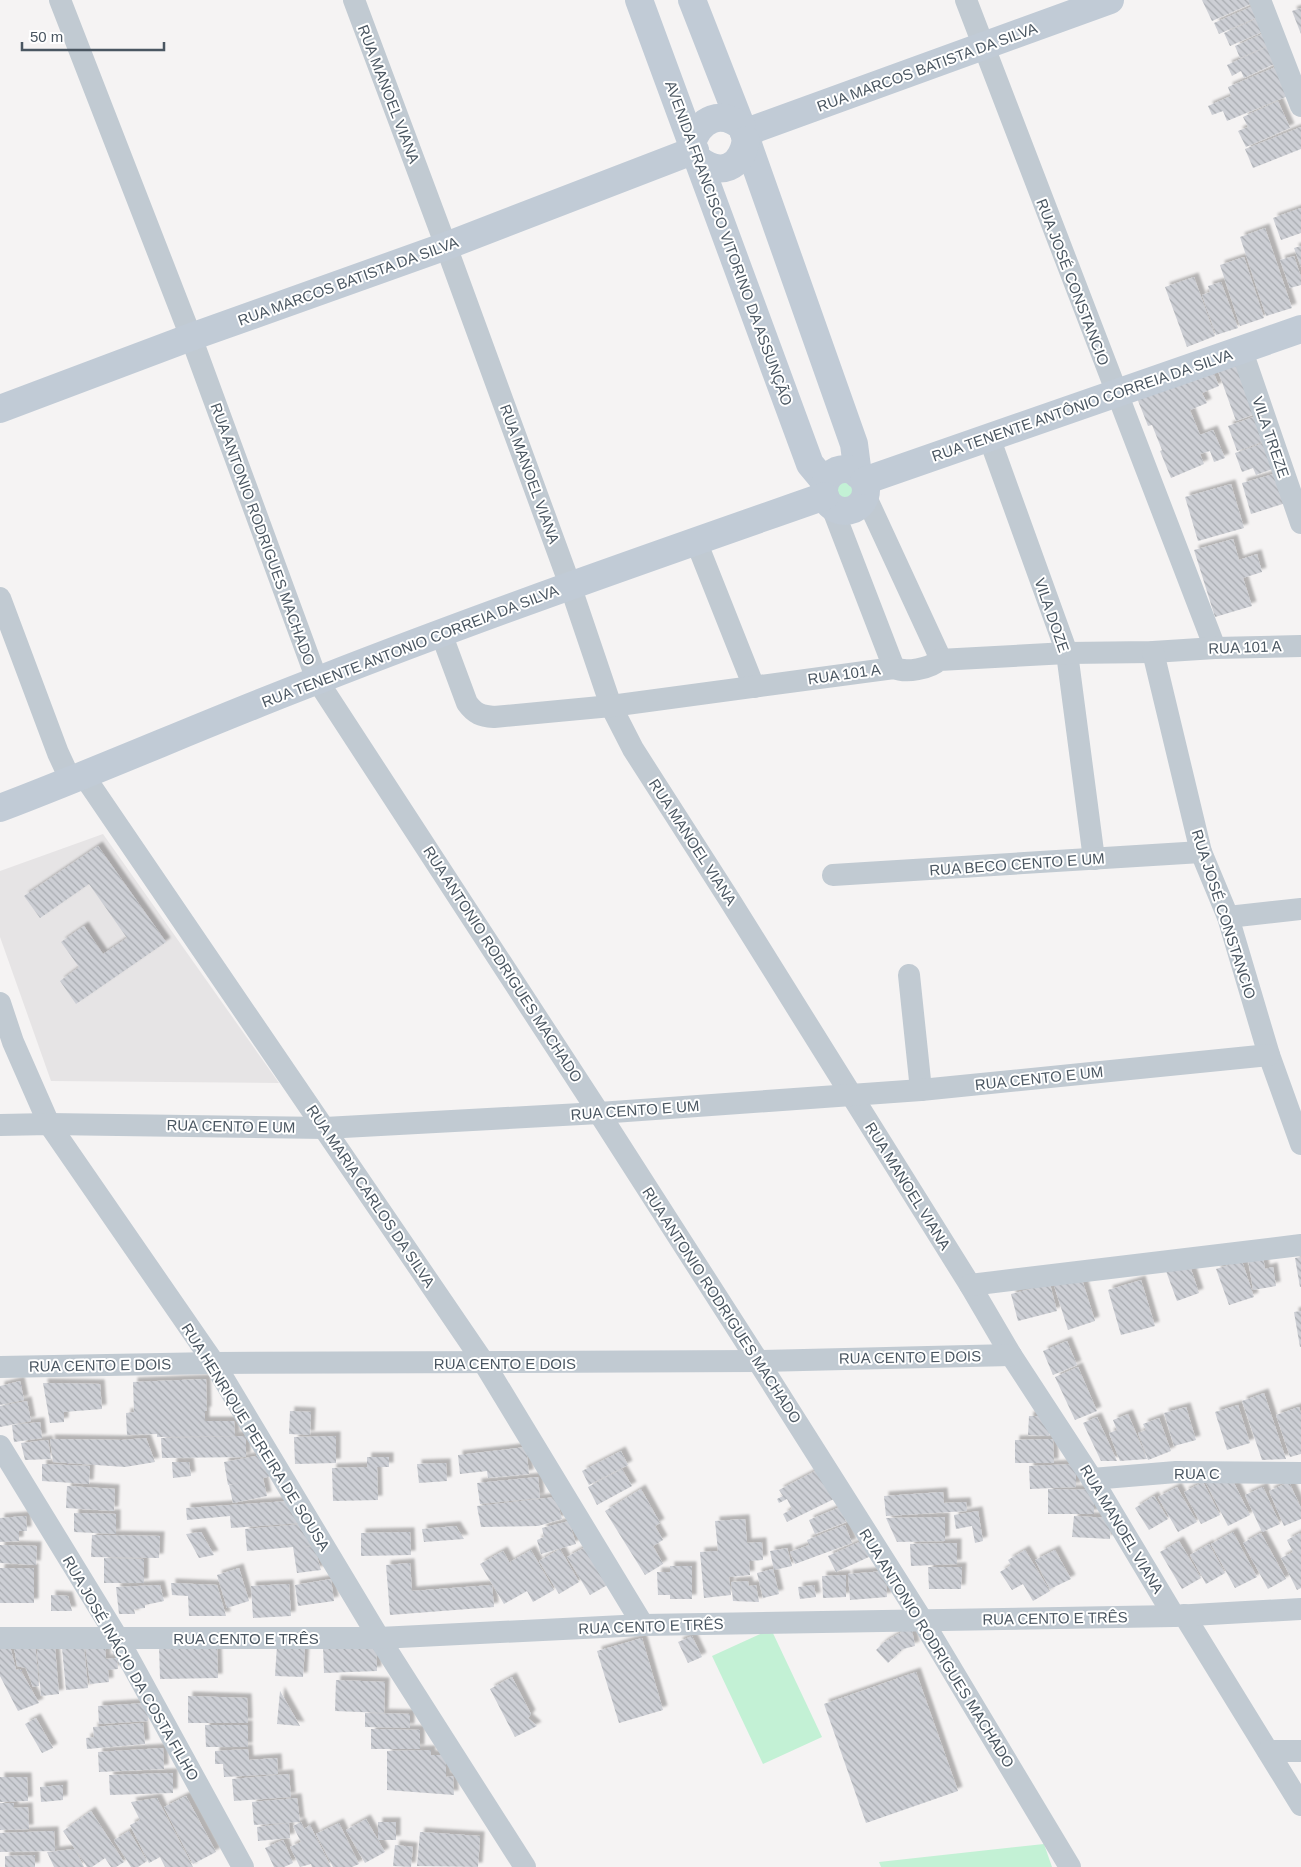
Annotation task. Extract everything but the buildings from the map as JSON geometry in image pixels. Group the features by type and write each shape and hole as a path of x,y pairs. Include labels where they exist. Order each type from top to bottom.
{"main road":[{"name":"AVENIDA FRANCISCO VITORINO DA ASSUNÇÃO","path":"640,0 810,464 827,495"},
{"path":"692,0 744,133 854,444 862,483 858,506 851,510 845,510 827,495 834,472 847,469 862,483"},
{"name":"RUA MARCOS BATISTA DA SILVA","path":"744,133 1110,0"},
{"path":"724,118 732,121 744,133 742,156 728,167 711,167 695,151 700,126 711,119 724,118"},
{"name":"RUA MARCOS BATISTA DA SILVA","path":"0,409 446,246 695,151"},
{"name":"RUA TENENTE ANTÔNIO CORREIA DA SILVA","path":"862,483 1301,330"},
{"name":"RUA TENENTE ANTONIO CORREIA DA SILVA","path":"0,808 318,680 441,633 570,585 827,495"}],"street":[{"name":"RUA ANTONIO RODRIGUES MACHADO","path":"60,0 191,338 318,680 758,1361 922,1620 1070,1867"},
{"name":"RUA MANOEL VIANA","path":"354,0 570,585 611,706 633,749 730,899 970,1285 1011,1355 1268,1751 1301,1805"},
{"name":"RUA JOSÉ CONSTANCIO","path":"966,0 1214,648"},
{"path":"1260,0 1301,106"},
{"name":"VILA TREZE","path":"1242,351 1301,523"},
{"name":"VILA DOZE","path":"989,438 1067,653 1094,859"},
{"path":"862,483 938,653 939,660"},
{"path":"827,495 894,668"},
{"path":"696,541 754,687"},
{"name":"RUA MARIA CARLOS DA SILVA","path":"0,598 58,753 78,778 325,1128 484,1363 643,1625"},
{"name":"RUA 101 A","path":"441,633 467,704 474,713 481,716 494,717 611,706 894,668 898,670 915,669 931,666 939,660 1067,653 1153,652 1214,648 1301,646"},
{"name":"RUA JOSÉ CONSTANCIO","path":"1153,652 1201,852 1228,917 1269,1055 1301,1144"},
{"name":"RUA BECO CENTO E UM","path":"833,875 1201,852"},
{"path":"1228,917 1301,909"},
{"path":"909,974 921,1090"},
{"name":"RUA HENRIQUE PEREIRA DE SOUSA","path":"0,1003 13,1042 49,1124 214,1363 379,1638 525,1867"},
{"name":"RUA CENTO E UM","path":"0,1125 325,1128 599,1113 852,1096 1269,1055"},
{"path":"970,1285 1301,1245"},
{"name":"RUA CENTO E DOIS","path":"0,1366 214,1363 758,1361 1011,1355"},
{"name":"RUA JOSÉ INÁCIO DA COSTA FILHO","path":"0,1446 117,1637 243,1867"},
{"name":"RUA C","path":"1092,1479 1176,1472 1301,1473"},
{"name":"RUA CENTO E TRÊS","path":"0,1638 379,1638 643,1625 1179,1615 1301,1609"},
{"path":"1268,1751 1301,1750"}],"shaded area":[{"path":"103,834 279,1083 51,1081 0,937 0,871"}],"green space":[{"path":"845,474 855,478 856,501 846,506 841,505 830,482 834,478"},
{"path":"771,1629 822,1737 763,1764 712,1656"},
{"path":"1044,1844 1052,1867 881,1867 879,1862"}]}
